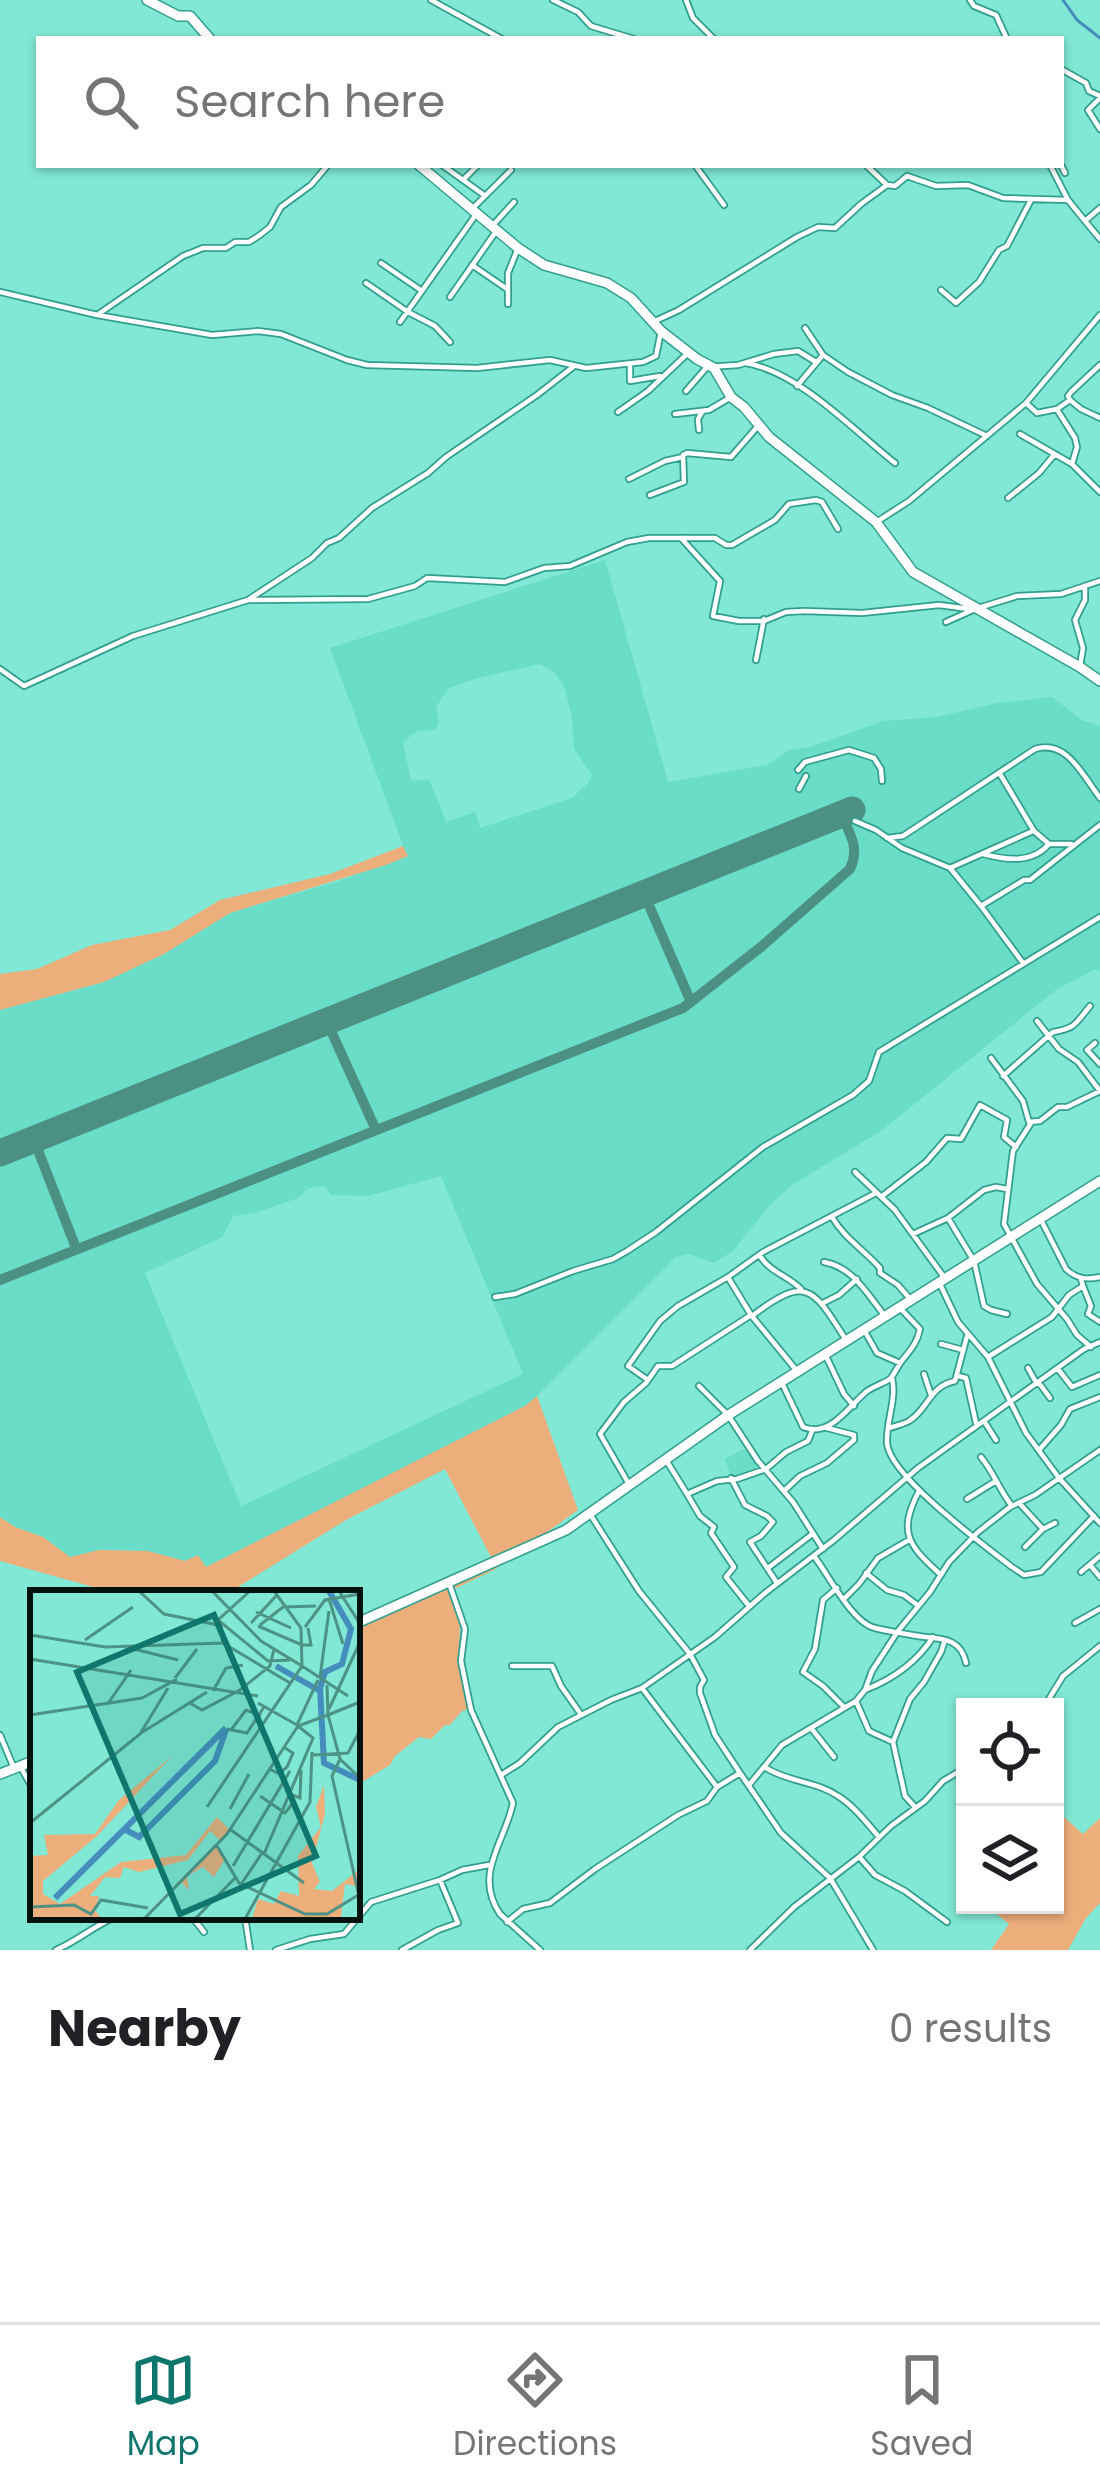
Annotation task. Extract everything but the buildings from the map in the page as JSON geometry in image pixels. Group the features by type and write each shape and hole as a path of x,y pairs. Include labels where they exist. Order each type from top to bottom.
{"street":[{"path":"146,0 178,16 190,16 208,36"},
{"path":"431,0 497,36"},
{"path":"553,0 591,26 624,36"},
{"path":"686,0 693,18 711,36"},
{"path":"970,0 996,15 1006,36"},
{"path":"1064,71 1100,97 1088,110 1100,129"},
{"path":"98,316 183,256 203,248 249,242 260,235 281,207 325,168"},
{"path":"423,168 544,266 608,283 632,298 688,353 714,368 731,397 758,426 876,522 913,572 1100,681"},
{"path":"447,168 484,196"},
{"path":"464,179 475,168"},
{"path":"696,168 724,205"},
{"path":"869,168 887,185 895,186 911,176 926,184 968,185 1003,198 1068,200"},
{"path":"1052,168 1068,200 1100,239"},
{"path":"1063,168 1065,172"},
{"path":"400,322 484,196 511,170"},
{"path":"657,326 797,237 818,226 835,228 887,185"},
{"path":"940,290 956,303 973,288 999,250 1007,246 1032,198"},
{"path":"450,296 514,202"},
{"path":"1085,221 1100,208"},
{"path":"508,304 510,264 518,248"},
{"path":"381,263 422,291"},
{"path":"472,265 509,291"},
{"path":"366,283 435,326 450,342"},
{"path":"0,292 98,316 212,335 281,334 367,365 476,368 550,360 573,367 630,364 656,356 657,326"},
{"path":"876,522 1026,403 1100,315"},
{"path":"805,328 823,356 892,395 987,436"},
{"path":"686,391 707,367 746,364 798,351 817,362"},
{"path":"618,412 688,353"},
{"path":"797,386 823,356"},
{"path":"630,364 629,382 666,374"},
{"path":"746,364 770,367 895,463"},
{"path":"1100,365 1068,396 1100,418"},
{"path":"0,669 23,686 134,636 248,600 573,367"},
{"path":"676,414 702,412 731,397"},
{"path":"1026,403 1037,413 1057,409 1070,400"},
{"path":"1057,409 1075,438 1072,464"},
{"path":"699,430 702,412"},
{"path":"650,495 684,482 686,452 731,457 758,426"},
{"path":"1019,434 1072,464 1100,492"},
{"path":"1008,498 1054,455"},
{"path":"629,479 665,460 683,457"},
{"path":"819,476 820,501 838,529"},
{"path":"248,600 368,599 427,578 505,582 544,568 570,566 649,538 715,538 732,545 776,520 789,504 820,501"},
{"path":"681,538 720,581 713,616 764,621 804,611 862,613 939,604 975,609"},
{"path":"946,622 1017,596 1061,594 1100,581"},
{"path":"1080,667 1083,648 1076,620 1085,586"},
{"path":"716,617 764,619"},
{"path":"753,621 764,619"},
{"path":"756,661 764,619"},
{"path":"887,838 903,836 1045,745 1066,753 1100,798"},
{"path":"798,770 805,762 848,750 874,758 881,781"},
{"path":"1000,774 1034,831 1049,844 1074,844"},
{"path":"799,789 806,776"},
{"path":"855,821 950,868 1023,963"},
{"path":"981,906 1030,880 1100,825"},
{"path":"950,868 1034,831"},
{"path":"982,854 1006,860 1023,858 1040,855 1049,844"},
{"path":"495,1297 613,1259 641,1242 763,1147 853,1095 869,1081 879,1052 1100,917"},
{"path":"1003,1076 1053,1032 1069,1030 1090,1006"},
{"path":"1037,1021 1100,1091 1031,1123 1016,1147 1003,1220 1037,1284 1091,1347"},
{"path":"1096,1042 1087,1050 1100,1064"},
{"path":"991,1058 1023,1101 1031,1123"},
{"path":"648,1380 628,1366 664,1316 763,1252 878,1195 926,1162 947,1138 961,1139 980,1105 1007,1120 1004,1136 1016,1147"},
{"path":"855,1172 914,1234 942,1281 948,1305 988,1357 1016,1417 1059,1478 1100,1523"},
{"path":"360,1622 552,1538 728,1415 1100,1181"},
{"path":"914,1234 948,1218 984,1190 1007,1189"},
{"path":"832,1216 848,1239 911,1300"},
{"path":"948,1218 974,1261 985,1307 1007,1314"},
{"path":"1040,1220 1066,1269 1082,1282 1091,1306 1088,1314 1100,1322"},
{"path":"760,1256 772,1270 817,1296 847,1340"},
{"path":"880,1268 888,1260"},
{"path":"824,1262 844,1269 885,1316"},
{"path":"988,1357 1052,1317 1082,1282 1100,1276"},
{"path":"728,1277 752,1316 797,1371"},
{"path":"822,1304 856,1280"},
{"path":"630,1486 600,1434 632,1393 658,1366 672,1366 782,1295 802,1289"},
{"path":"781,1382 803,1427 824,1428 864,1393 892,1378 910,1353 920,1330 899,1307"},
{"path":"864,1330 877,1353 900,1364"},
{"path":"889,1428 906,1424 943,1383 955,1381 967,1335"},
{"path":"501,1775 558,1727 642,1688 715,1637 908,1477 1100,1342"},
{"path":"941,1344 963,1350"},
{"path":"825,1354 854,1406"},
{"path":"1028,1368 1050,1398"},
{"path":"1058,1369 1072,1387 1100,1375"},
{"path":"924,1374 932,1395"},
{"path":"958,1376 966,1378 981,1423 996,1440"},
{"path":"892,1378 890,1454 919,1491 1024,1574 1041,1572 1094,1516"},
{"path":"699,1386 728,1415 823,1549"},
{"path":"1038,1451 1070,1409 1100,1397"},
{"path":"784,1491 854,1440 854,1435 824,1428"},
{"path":"687,1494 766,1469 808,1441 812,1431"},
{"path":"866,1690 872,1671 898,1631 974,1537 1100,1450"},
{"path":"981,1457 991,1468 998,1489 1043,1529"},
{"path":"666,1460 700,1516 714,1527 711,1533 716,1544 734,1567 726,1577 749,1606"},
{"path":"731,1478 745,1505 772,1522 750,1542 777,1583"},
{"path":"967,1498 996,1481"},
{"path":"919,1491 906,1525 909,1540 941,1575"},
{"path":"585,1518 690,1654 704,1680 700,1687 709,1722 740,1773 781,1833 830,1878 873,1950"},
{"path":"1024,1547 1055,1523"},
{"path":"768,1568 812,1535"},
{"path":"844,1599 878,1558 909,1540"},
{"path":"814,1556 870,1628 954,1642 963,1650 966,1663"},
{"path":"1081,1572 1100,1556"},
{"path":"1090,1564 1100,1576"},
{"path":"866,1574 918,1605"},
{"path":"449,1582 465,1629 461,1661 470,1710 512,1797 489,1865 488,1886 494,1907 540,1950"},
{"path":"837,1588 823,1600 815,1649 803,1672 844,1707"},
{"path":"1075,1623 1100,1609"},
{"path":"749,1785 782,1745 898,1673 933,1637"},
{"path":"915,1807 905,1796 893,1742 910,1699 945,1639"},
{"path":"1050,1698 1063,1676 1100,1646"},
{"path":"512,1666 553,1666 581,1715"},
{"path":"642,1688 717,1787"},
{"path":"856,1701 869,1731 893,1742"},
{"path":"811,1728 834,1757"},
{"path":"0,1735 30,1785"},
{"path":"0,1774 30,1762"},
{"path":"766,1768 838,1796 879,1837"},
{"path":"507,1922 523,1909 550,1903 595,1869 706,1801 717,1787 740,1773"},
{"path":"750,1950 794,1907 956,1773"},
{"path":"860,1857 874,1875 947,1922"},
{"path":"360,1915 371,1902 489,1865"},
{"path":"403,1950 458,1923 440,1880"},
{"path":"56,1950 108,1920"},
{"path":"194,1920 204,1932"},
{"path":"245,1920 250,1950"},
{"path":"275,1950 344,1934 356,1920"}],"shaded area":[{"path":"605,560 668,782 767,765 789,750 883,721 1052,697 1082,720 1100,726 1100,971 1057,989 881,1131 792,1185 733,1251 714,1263 688,1254 676,1257 525,1406 222,1562 206,1567 148,1551 99,1550 70,1557 43,1537 0,1517 0,1010 104,982 164,954 230,913 407,856 330,648","holes":["540,664 564,686 574,749 592,775 588,783 572,798 480,828 475,812 446,822 429,779 411,781 403,742 417,731 434,730 439,724 436,707 449,688","441,1176 523,1374 241,1506 145,1273 222,1237 233,1216 298,1198 309,1188 324,1186 331,1195 368,1196"]},
{"path":"403,846 408,856 230,913 164,954 104,982 0,1010 0,974 37,969 92,945 170,930 220,900 330,874"},
{"path":"537,1396 578,1510 494,1570 448,1592 460,1623 459,1662 470,1709 431,1739 419,1737 390,1765 360,1783 360,1618 492,1559 445,1469 346,1520 233,1590 104,1590 0,1561 0,1517 43,1537 70,1557 99,1550 148,1551 185,1561 198,1555 206,1567"},
{"path":"748,1447 759,1466 731,1477 725,1459"},
{"path":"1064,1817 1083,1834 1100,1818 1100,1903 1068,1950 991,1950 1009,1924 996,1914 1064,1914"}],"waterway":[{"path":"1063,0 1077,20 1100,38"}],"taxiway":[{"path":"0,1280 683,1008 850,869 854,848 841,814"},
{"path":"644,894 691,1002"},
{"path":"327,1022 376,1130"},
{"path":"34,1140 76,1248"}],"runway":[{"path":"0,1153 852,810"}]}
